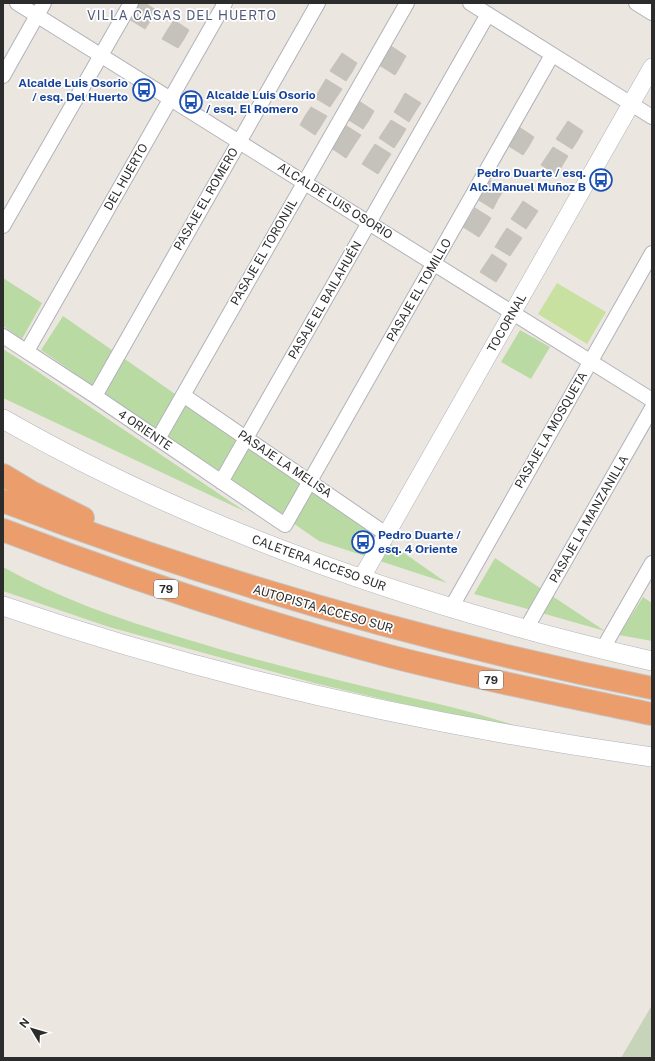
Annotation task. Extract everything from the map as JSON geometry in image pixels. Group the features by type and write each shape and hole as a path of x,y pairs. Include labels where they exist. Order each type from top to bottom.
{"highway":[{"path":"3,475 52,503 181,565"},
{"name":"AUTOPISTA ACCESO SUR","path":"3,501 181,565 255,589 403,632 543,666 652,688"},
{"name":"79","path":"3,530 148,583 332,640 457,673 652,714"}],"main road":[{"name":"CALETERA ACCESO SUR","path":"3,419 71,457 159,499 282,550 361,579 451,608 602,650 652,661"},
{"path":"3,606 146,650 341,700 510,735 652,757"}],"street":[{"name":"ALCALDE LUIS OSORIO","path":"17,3 652,400"},
{"path":"3,76 44,3"},
{"path":"3,226 131,3"},
{"name":"DEL HUERTO","path":"27,351 226,3"},
{"name":"PASAJE EL ROMERO","path":"95,396 318,3"},
{"name":"PASAJE EL TORONJIL","path":"158,438 407,3"},
{"path":"470,3 652,117"},
{"path":"636,3 652,13"},
{"name":"PASAJE EL BAILAHUÉN","path":"221,482 488,14"},
{"name":"PASAJE EL TOMILLO","path":"285,525 552,55"},
{"name":"TOCORNAL","path":"361,579 652,66"},
{"name":"PASAJE LA MOSQUETA","path":"451,608 652,253"},
{"name":"4 ORIENTE","path":"3,336 158,438 285,525"},
{"name":"PASAJE LA MELISA","path":"183,395 386,534"},
{"name":"PASAJE LA MANZANILLA","path":"526,629 652,408"},
{"path":"602,650 652,563"}],"green space":[{"path":"3,278 42,303 22,339 3,326"},
{"path":"557,283 606,312 587,344 538,314"},
{"path":"63,316 447,583 319,541 41,350"},
{"path":"520,330 550,347 531,379 501,362"},
{"path":"3,349 19,359 246,512 3,398"},
{"path":"495,558 605,631 474,594"},
{"path":"3,567 67,598 156,630 277,665 455,708 536,731 399,703 314,683 109,627 3,591"},
{"path":"643,597 652,603 652,641 619,635"},
{"path":"652,1005 652,1058 621,1058"}],"building":[{"path":"139,3 145,3 156,10 151,20 135,10"},
{"path":"135,10 151,20 145,29 129,19"},
{"path":"174,20 189,30 184,39 168,29"},
{"path":"168,29 184,39 178,48 162,39"},
{"path":"391,46 406,56 401,65 385,55"},
{"path":"342,53 357,63 352,72 336,62"},
{"path":"385,55 401,65 395,75 379,65"},
{"path":"336,62 352,72 346,81 330,71"},
{"path":"326,79 342,89 336,98 320,89"},
{"path":"320,89 336,98 330,107 315,98"},
{"path":"405,93 421,103 415,112 400,102"},
{"path":"359,101 374,111 369,120 353,110"},
{"path":"400,102 415,112 409,122 394,112"},
{"path":"311,107 327,116 321,126 305,116"},
{"path":"353,110 369,120 363,129 347,119"},
{"path":"305,116 321,126 315,135 300,125"},
{"path":"391,120 406,129 400,139 385,129"},
{"path":"568,121 583,131 578,140 562,130"},
{"path":"345,125 361,135 355,144 339,135"},
{"path":"519,127 534,137 529,146 513,136"},
{"path":"385,129 400,139 394,148 379,138"},
{"path":"562,130 578,140 572,149 556,139"},
{"path":"339,135 355,144 346,158 331,148"},
{"path":"513,136 529,146 523,155 507,145"},
{"path":"375,144 391,154 385,163 369,153"},
{"path":"553,147 568,156 562,166 547,156"},
{"path":"369,153 385,163 378,174 362,164"},
{"path":"547,156 562,166 557,175 541,165"},
{"path":"489,180 504,190 498,199 483,190"},
{"path":"483,190 498,199 493,209 477,199"},
{"path":"523,201 538,211 532,220 517,210"},
{"path":"475,208 491,218 485,228 469,218"},
{"path":"517,210 532,220 526,229 511,219"},
{"path":"469,218 485,228 479,237 463,227"},
{"path":"507,228 522,238 516,247 501,237"},
{"path":"501,237 516,247 510,256 495,247"},
{"path":"492,254 507,264 502,273 486,263"},
{"path":"486,263 502,273 496,282 480,272"}],"place":[{"name":"Alcalde Luis Osorio / esq. Del Huerto","path":"144,90"},
{"name":"Alcalde Luis Osorio / esq. El Romero","path":"191,102"},
{"name":"Pedro Duarte / esq. Alc.Manuel Muñoz B","path":"601,180"},
{"name":"Pedro Duarte / esq. 4 Oriente","path":"363,542"}],"district":[{"name":"VILLA CASAS DEL HUERTO","path":"182,15"}]}
